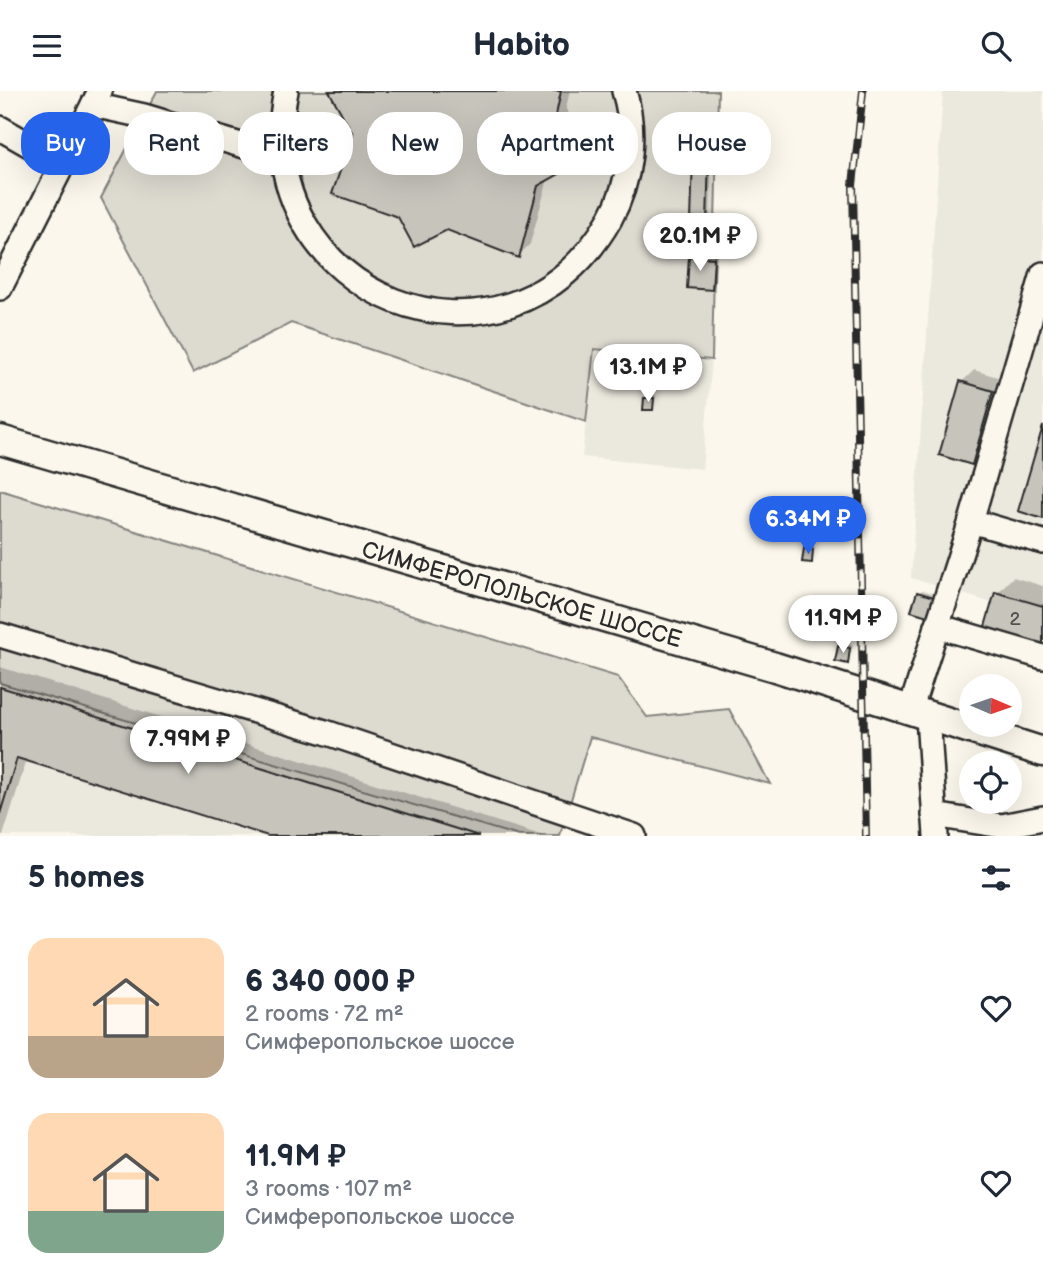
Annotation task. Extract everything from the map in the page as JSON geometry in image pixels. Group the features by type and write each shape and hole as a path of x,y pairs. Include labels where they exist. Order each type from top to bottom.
{"main road":[{"name":"СИМФЕРОПОЛЬСКОЕ ШОССЕ","path":"0,440 775,667 1041,755"}],"street":[{"path":"282,112 286,91"},
{"path":"284,175 301,221 311,237 342,272 383,298 428,311 475,312 521,301 563,277 596,243 619,202 631,156 630,109 624,91"},
{"path":"97,98 144,116 238,144"},
{"path":"0,128 21,140"},
{"path":"0,288 55,175"},
{"path":"1043,276 971,521 937,626 919,714 935,825 1002,826 1043,818"},
{"path":"971,521 1043,542"},
{"path":"937,626 1043,657"},
{"path":"0,635 325,732 635,836"}],"shaded area":[{"path":"157,91 718,91 718,112 652,112 652,175 716,175 712,360 594,349 586,422 291,323 193,373 101,198 124,154 124,175 224,175 224,112 146,112"},
{"path":"943,91 1043,91 1043,606 995,592 992,603 911,578"},
{"path":"594,349 712,360 702,469 582,457"},
{"path":"0,490 618,677 647,717 729,709 770,784 590,737 560,836 519,836 0,683"},
{"path":"0,672 537,836 0,836"}],"building":[{"path":"329,91 561,91 557,112 477,112 477,175 558,175 538,186 519,258 447,230 414,247 398,217 332,194 339,175 353,175 353,112 341,112"},
{"path":"692,175 708,175 707,222 691,222"},
{"path":"689,256 714,258 712,290 687,288"},
{"path":"960,381 993,391 972,465 939,455"},
{"path":"644,398 654,398 653,410 643,410"},
{"path":"1043,426 1043,519 1018,511"},
{"path":"804,548 813,549 812,563 802,562"},
{"path":"917,592 937,598 931,617 911,611"},
{"path":"995,592 1043,606 1043,647 984,630"},
{"path":"838,646 850,648 848,664 835,661"},
{"path":"0,687 479,836 268,836 17,758 0,814"}],"railway":[{"path":"863,91 853,185 866,836"}]}
